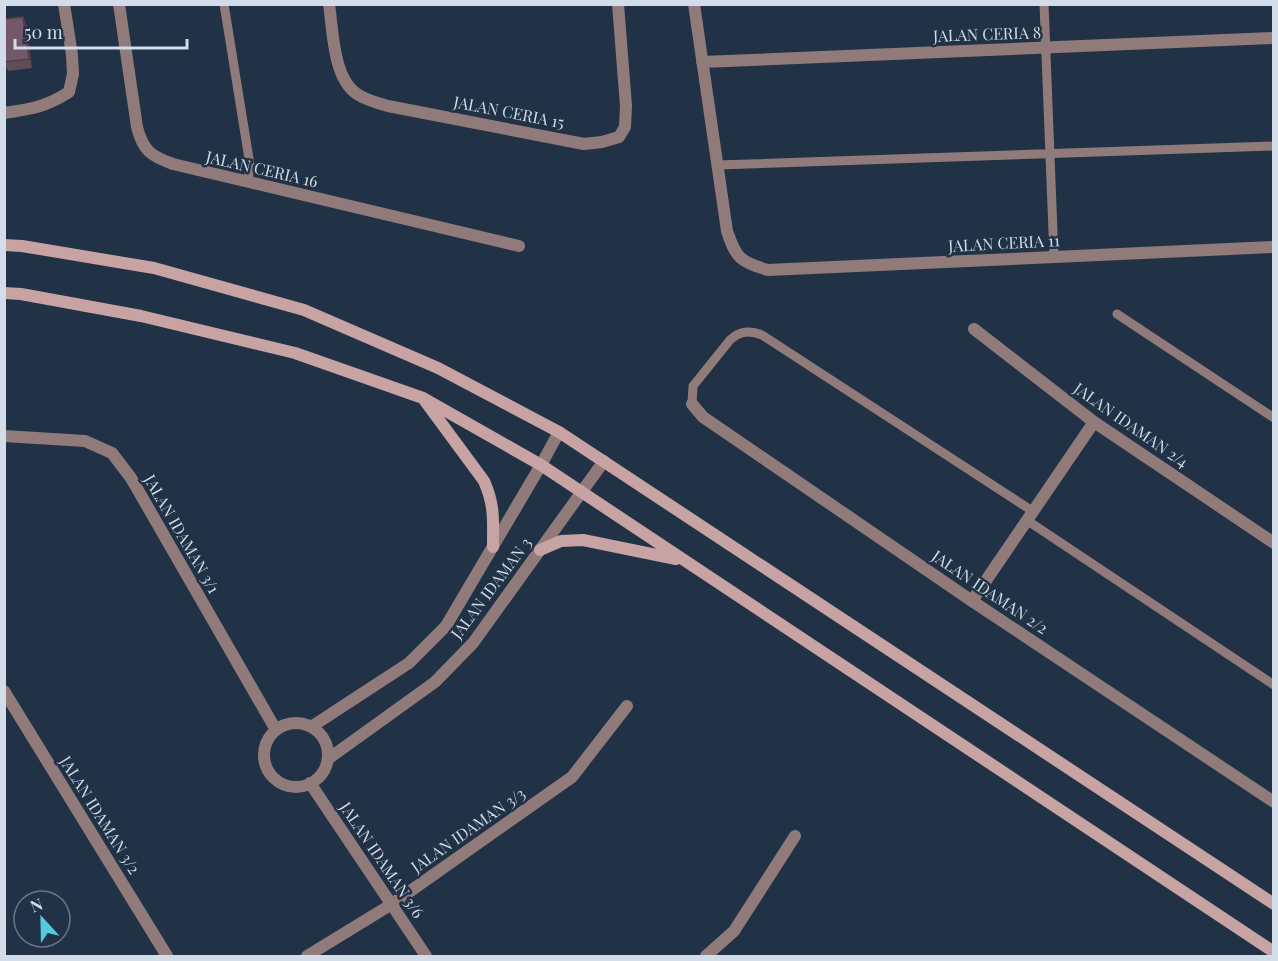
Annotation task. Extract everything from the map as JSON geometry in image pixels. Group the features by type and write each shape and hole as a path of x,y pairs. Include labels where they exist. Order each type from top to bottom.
{"main road":[{"path":"4,245 154,268 304,310 438,368 559,432 1274,904"},
{"path":"4,293 21,294 141,316 295,352 423,398 541,465 1274,952"},
{"path":"423,398 484,481 491,496 493,547"},
{"path":"540,549 561,541 583,540 682,560"}],"street":[{"path":"4,113 32,109 53,102 69,92 73,74 72,55 64,4"},
{"name":"JALAN CERIA 16","path":"119,4 137,127 141,141 148,152 158,159 519,246"},
{"name":"JALAN CERIA 15","path":"329,4 338,64 344,81 355,93 388,106 585,144 619,137 625,127 626,106 618,4"},
{"path":"694,4 717,165"},
{"name":"JALAN CERIA 8","path":"702,62 1274,38"},
{"name":"JALAN CERIA 11","path":"717,165 727,231 732,245 739,258 751,265 768,270 1274,247"},
{"name":"JALAN IDAMAN 2/4","path":"974,328 1095,422 1274,543"},
{"name":"JALAN IDAMAN 2/2","path":"692,404 703,417 972,601 1272,797"},
{"path":"972,601 1095,422"},
{"name":"JALAN IDAMAN 3","path":"311,727 409,663 446,626 559,432"},
{"name":"JALAN IDAMAN 3/1","path":"4,436 85,441 112,453 131,478 276,730"},
{"name":"JALAN IDAMAN 3","path":"328,759 435,682 473,643 604,461"},
{"name":"JALAN IDAMAN 3/2","path":"4,691 167,957"},
{"name":"JALAN IDAMAN 3/3","path":"307,957 392,904 572,777 627,706"},
{"path":"293,723 311,727 318,732 324,740 328,759 317,779 300,786 290,786 280,783 272,776 266,768 264,757 269,737 276,730 293,723"},
{"name":"JALAN IDAMAN 3/6","path":"310,783 426,957"},
{"path":"706,957 734,931 795,836"}],"lane":[{"path":"224,4 250,165 248,182"},
{"path":"1044,4 1053,257"},
{"path":"717,165 1274,146"},
{"path":"1117,314 1274,418"},
{"path":"692,404 693,386 730,340 737,334 745,332 762,335 1031,516 1274,685"}],"building":[{"path":"23,17 29,59 5,62 4,19"}]}
